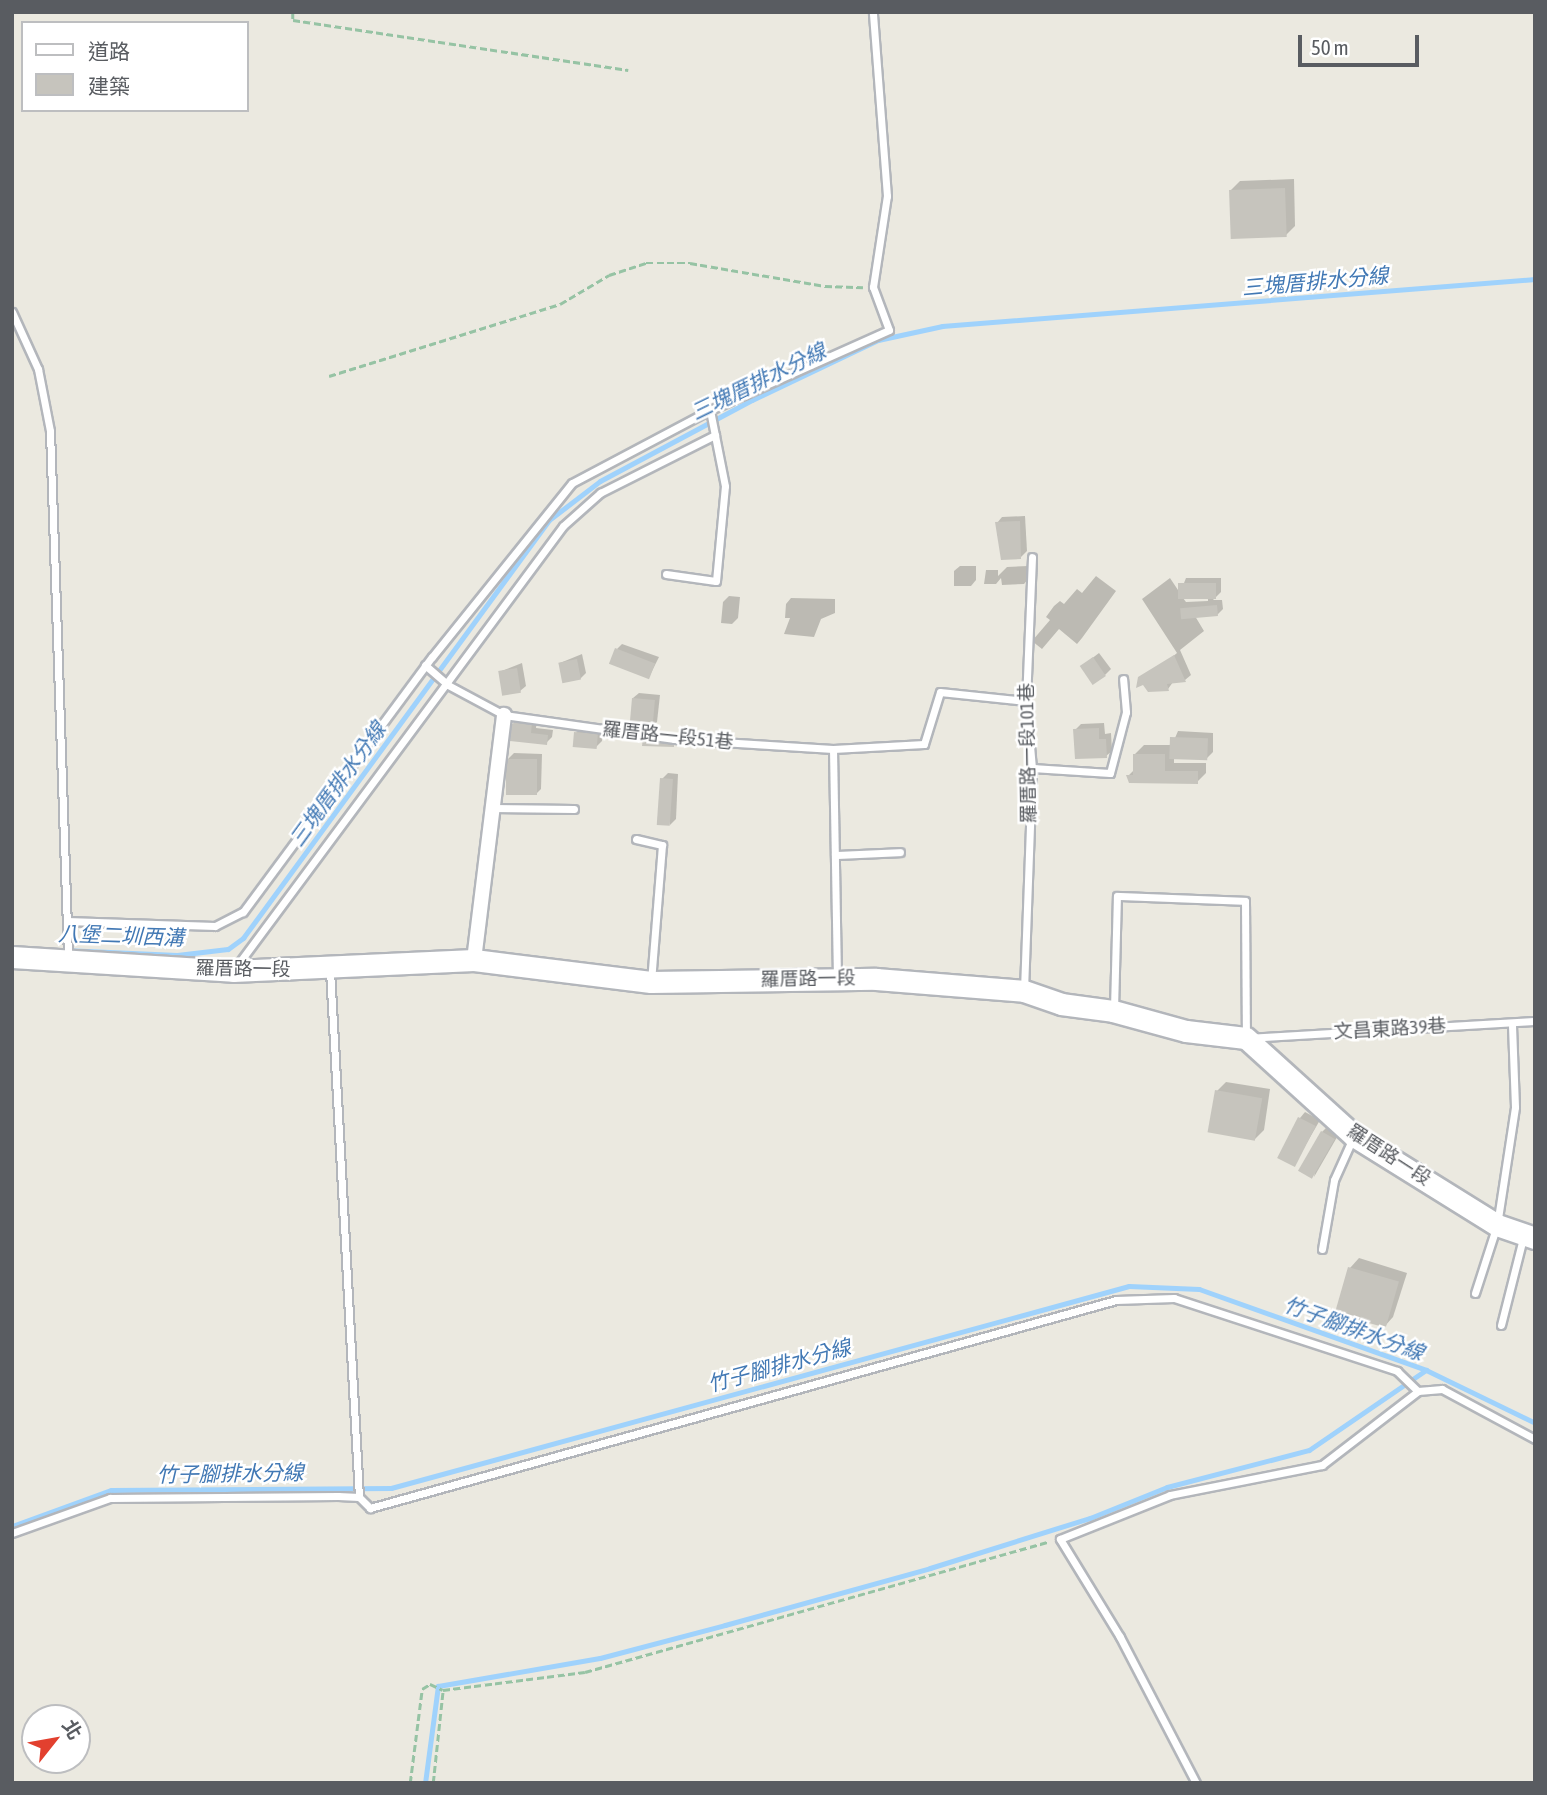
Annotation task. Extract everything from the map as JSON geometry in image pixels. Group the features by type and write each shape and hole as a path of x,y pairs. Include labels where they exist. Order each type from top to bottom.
{"street":[{"path":"474,960 504,715"},
{"name":"羅厝路一段","path":"12,957 233,971 330,970 474,960 651,982 837,979 1024,991 1061,1004 1114,1011 1186,1031 1246,1038 1354,1136 1497,1225 1529,1236"}],"lane":[{"path":"67,921 215,926 243,912 427,667 572,483 710,410 890,330 873,288 887,195 873,12"},
{"path":"12,312 38,369 50,431 69,961"},
{"path":"666,574 716,581 725,486 710,410"},
{"path":"233,971 444,682 563,526 600,493 715,435"},
{"name":"羅厝路一段101巷","path":"1024,991 1032,768 1026,701 1032,557"},
{"name":"羅厝路一段51巷","path":"427,667 444,682 504,715 674,739 833,749 924,744 940,692 1026,701"},
{"path":"1032,768 1110,773 1126,712 1123,679"},
{"path":"833,749 837,979"},
{"path":"493,808 574,809"},
{"path":"636,839 662,845 651,982"},
{"path":"835,855 900,852"},
{"path":"1114,1011 1117,896 1245,901 1246,1038"},
{"path":"330,970 359,1497 370,1508 1116,1300 1174,1298 1397,1371 1418,1391"},
{"name":"文昌東路39巷","path":"1246,1038 1405,1026 1512,1026 1535,1021"},
{"path":"1475,1293 1497,1225 1515,1107 1512,1026"},
{"path":"1322,1250 1334,1180 1354,1136"},
{"path":"1501,1325 1529,1236"},
{"path":"1196,1783 1120,1637 1060,1539 1170,1494 1322,1465 1418,1391 1442,1389 1535,1439"},
{"path":"12,1533 110,1498 359,1497"}],"path":[{"path":"292,12 293,20 628,70"},
{"path":"329,376 560,304 609,275 646,263 690,263 825,286 873,288"},
{"path":"410,1783 422,1689 430,1684 443,1690 585,1672 1060,1539"},
{"path":"433,1783 443,1690"}],"building":[{"path":"1285,188 1287,237 1231,239 1229,190"},
{"path":"1020,521 1021,559 1001,560 995,522"},
{"path":"1178,583 1216,583 1216,599 1178,599"},
{"path":"1217,605 1218,616 1181,619 1180,608"},
{"path":"615,648 655,663 649,679 609,664"},
{"path":"1174,655 1186,682 1167,684 1169,691 1148,692 1143,685 1136,688 1138,677"},
{"path":"1093,657 1106,676 1093,685 1080,666"},
{"path":"577,659 581,680 562,683 558,663"},
{"path":"517,668 521,693 502,696 498,671"},
{"path":"632,698 655,700 652,729 629,727"},
{"path":"517,721 532,723 531,733 548,735 547,745 510,741 512,724"},
{"path":"1099,728 1099,739 1106,739 1107,758 1075,759 1073,729"},
{"path":"574,732 598,734 597,749 573,747"},
{"path":"643,737 674,739 674,747 642,746"},
{"path":"1170,737 1208,738 1207,760 1169,759"},
{"path":"1133,754 1165,754 1165,771 1198,771 1198,784 1129,783 1126,775 1133,775"},
{"path":"506,759 537,759 537,795 506,795"},
{"path":"660,778 673,779 670,826 657,825"},
{"path":"1215,1090 1262,1098 1255,1141 1208,1132"},
{"path":"1298,1117 1316,1126 1295,1167 1277,1158"},
{"path":"1321,1131 1335,1139 1312,1179 1298,1171"},
{"path":"1348,1267 1399,1282 1386,1328 1335,1313"}],"waterway":[{"name":"三塊厝排水分線","path":"64,950 177,955 228,949 243,938 549,520 600,481 752,400 878,340 942,326 1535,279"},
{"name":"竹子腳排水分線","path":"12,1526 111,1490 391,1488 1129,1286 1199,1289 1426,1370 1535,1423"},
{"path":"425,1783 438,1686 600,1658 725,1625 930,1568 1090,1518 1167,1487 1309,1450 1426,1370"}],"water label":[{"name":"八堡二圳西溝","path":"121,935"}]}
